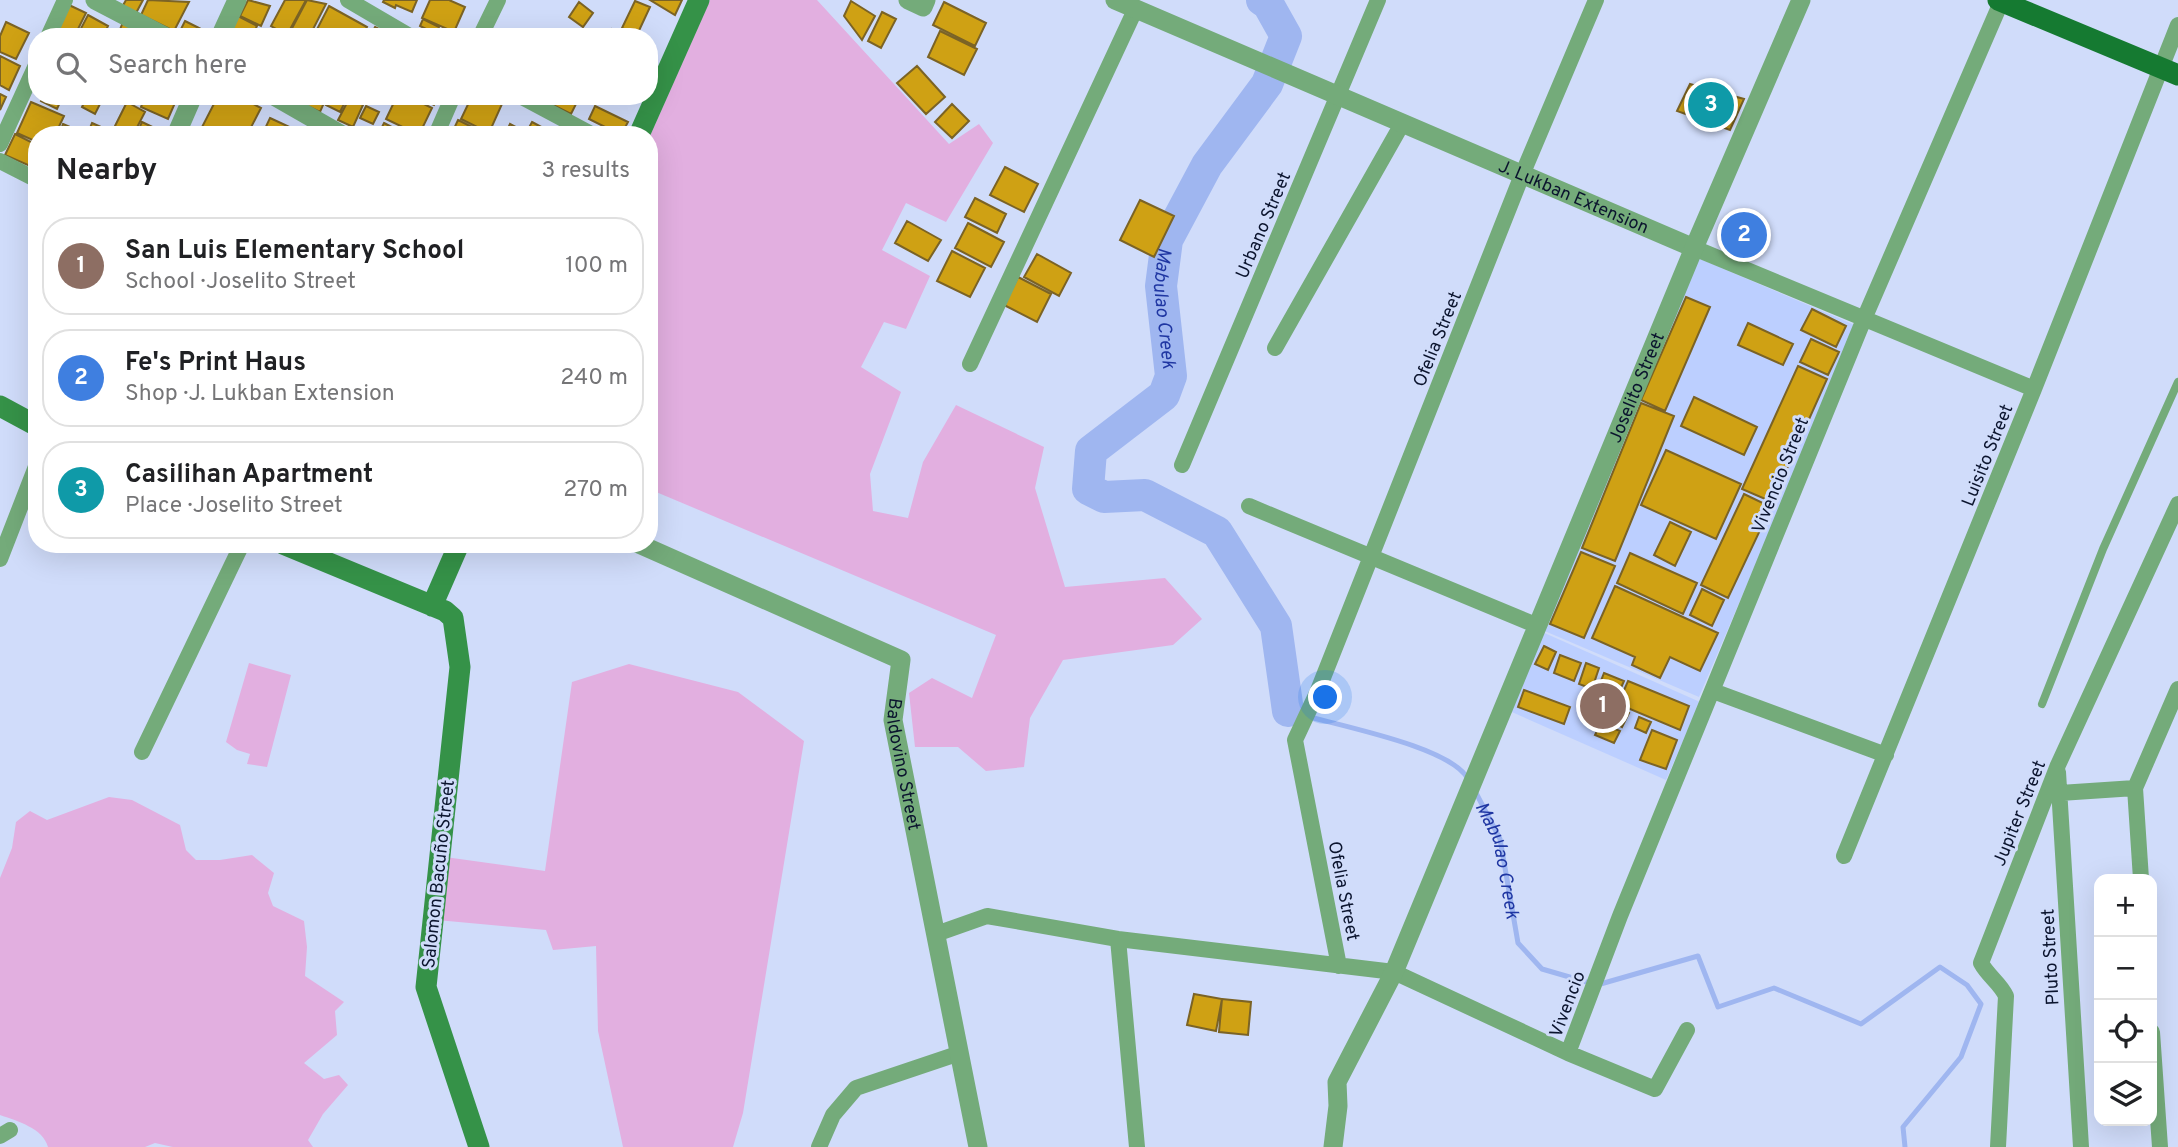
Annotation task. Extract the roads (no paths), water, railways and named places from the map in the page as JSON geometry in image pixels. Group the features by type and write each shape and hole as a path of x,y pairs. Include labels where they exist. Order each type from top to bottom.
{"main road":[{"path":"658,92 699,0"},
{"path":"2000,0 2170,72"},
{"path":"643,126 652,105"},
{"path":"0,405 28,421"},
{"path":"305,553 432,606 455,553"},
{"name":"Salomon Bacuño Street","path":"432,606 453,618 460,667 426,987 479,1147"}],"street":[{"path":"52,28 65,0"},
{"path":"96,0 149,28"},
{"path":"224,28 237,0"},
{"path":"348,0 396,28"},
{"path":"484,28 498,0"},
{"path":"908,0 923,7 926,0"},
{"name":"J. Lukban Extension","path":"1115,0 1280,73 2034,389"},
{"name":"Urbano Street","path":"1182,465 1378,0"},
{"name":"Ofelia Street","path":"1339,966 1295,740 1317,693 1522,175 1596,0"},
{"name":"Joselito Street","path":"1333,1147 1338,1106 1337,1082 1394,972 1694,248 1801,0"},
{"name":"Vivencio Street","path":"1601,968 1864,318 2000,0"},
{"path":"970,363 1136,8"},
{"name":"Luisito Street","path":"1844,856 2034,389 2170,72 2178,24"},
{"path":"0,144 28,82"},
{"path":"180,126 189,105"},
{"path":"290,105 326,126"},
{"path":"440,126 449,105"},
{"path":"537,105 576,126"},
{"path":"1275,348 1402,124"},
{"path":"0,161 28,175"},
{"path":"0,559 28,487"},
{"name":"Jupiter Street","path":"1998,1147 2006,996 2001,985 1988,975 1981,963 2058,765 2178,503"},
{"path":"1250,506 1538,626"},
{"name":"Baldovino Street","path":"658,552 901,660 893,720 978,1147"},
{"path":"142,752 238,553"},
{"path":"2141,874 2135,789 2178,690"},
{"path":"1713,691 1886,755"},
{"name":"Pluto Street","path":"2058,765 2081,1147"},
{"path":"2060,793 2135,789"},
{"path":"936,934 987,916 1118,939 1394,972 1568,1053 1655,1089 1687,1030"},
{"path":"1118,939 1137,1147"},
{"name":"Vivencio","path":"1568,1053 1601,968"},
{"path":"819,1147 832,1115 856,1088 960,1054"},
{"path":"2154,1063 2160,1147"}],"lane":[{"path":"2042,704 2103,549 2178,382"}],"waterway":[{"name":"Mabulao Creek","path":"1262,0 1268,4 1286,36 1267,84 1207,165 1167,240 1161,286 1171,376 1164,395 1091,451 1088,489 1104,497 1145,495 1217,532 1276,626 1288,711"},
{"name":"Mabulao Creek","path":"1288,711 1414,746 1457,767 1468,779"},
{"name":"Mabulao Creek","path":"1475,791 1500,839 1518,943 1542,969 1597,985 1698,956 1718,1007 1774,988 1861,1024 1940,967 1967,985 1981,1004 1961,1057 1903,1127 1905,1147"}],"place":[{"name":"Casilihan Apartment","path":"1711,105"},
{"name":"Fe's Print Haus","path":"1744,235"},
{"name":"San Luis Elementary School","path":"1603,706"}]}
